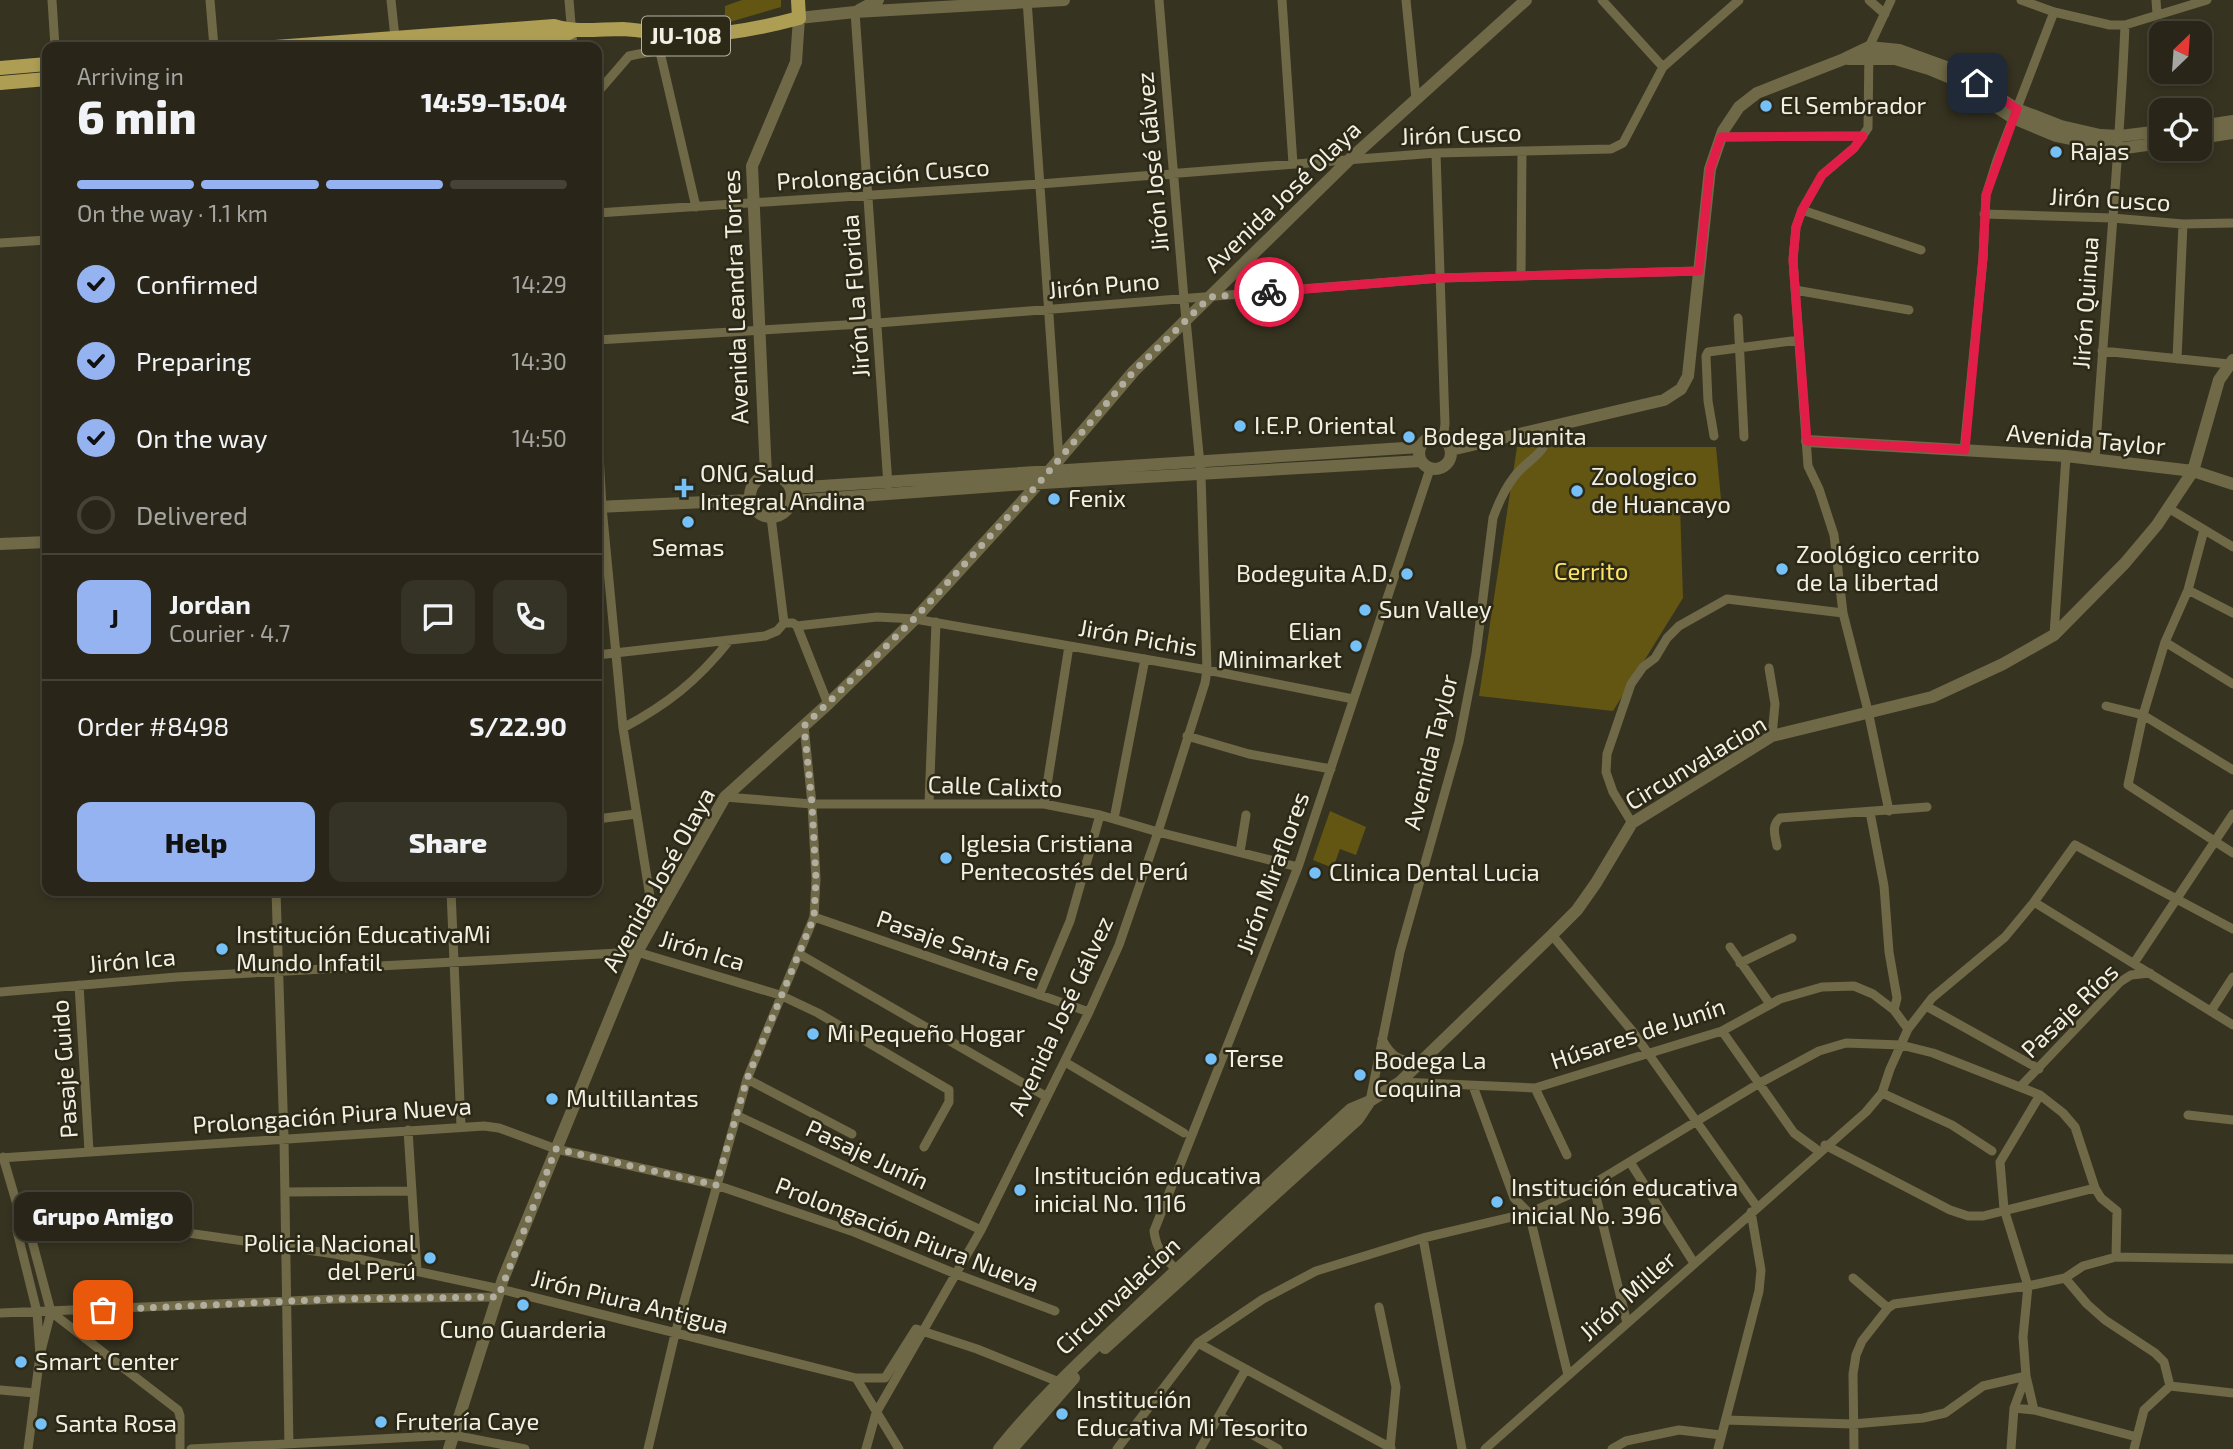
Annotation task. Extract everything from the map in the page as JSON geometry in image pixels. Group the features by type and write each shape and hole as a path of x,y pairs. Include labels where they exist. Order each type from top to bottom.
{"main road":[{"name":"Avenida Leandra Torres","path":"798,0 799,18"},
{"name":"JU-108","path":"404,42 554,26 572,31 629,29 685,36 754,30 799,18"},
{"name":"JU-108","path":"527,42 555,40 572,31"},
{"path":"0,68 42,64"},
{"path":"0,83 42,79"}],"street":[{"path":"52,0 55,42"},
{"path":"210,0 214,42"},
{"path":"391,0 395,42"},
{"path":"569,0 573,42"},
{"path":"855,12 878,0"},
{"path":"799,18 855,12 1064,0"},
{"name":"Jirón José Gálvez","path":"1159,0 1186,320"},
{"path":"1282,0 1293,164"},
{"path":"1406,0 1416,99"},
{"name":"Avenida José Olaya","path":"449,1449 499,1293 637,951 725,797 828,704 915,618 1039,483 1134,371 1349,160 1525,0"},
{"path":"1602,0 1663,67 1739,0"},
{"path":"1720,0 1727,9"},
{"path":"1868,0 1885,14"},
{"path":"1889,811 1843,612 1834,535 1819,489 1808,466 1793,260 1796,227 1802,210 1822,175 1854,148 1868,128 1869,52 1891,0"},
{"path":"2021,0 2098,24 2126,25 2207,0"},
{"path":"2157,0 2157,14"},
{"path":"1027,1 1059,459"},
{"name":"Jirón La Florida","path":"855,12 888,488"},
{"path":"1965,450 1983,258 1986,195 2054,12"},
{"name":"Avenida Leandra Torres","path":"766,475 752,203 754,158 794,68 798,53 799,18"},
{"name":"Jirón Quinua","path":"2095,460 2126,25"},
{"path":"602,87 629,55 660,51 674,46 685,36"},
{"path":"660,51 696,207"},
{"path":"1451,450 1664,400 1681,389 1688,376 1710,169 1721,137 1739,107 1757,93 1869,52 1953,79 2056,136 2119,143 2149,143"},
{"name":"Jirón Cusco","path":"1173,173 1436,153 1611,149 1623,143 1663,67"},
{"path":"2212,124 2233,121"},
{"path":"2212,136 2233,133"},
{"path":"2119,143 2149,134"},
{"path":"1721,137 1863,136"},
{"path":"1521,275 1522,151"},
{"path":"792,501 1047,471 1445,466 1451,458 1451,450 1443,439 1445,424 1436,153"},
{"name":"Prolongación Cusco","path":"602,213 1173,173"},
{"path":"1802,210 1921,250"},
{"name":"Jirón Cusco","path":"1984,214 2112,218 2183,224 2233,223"},
{"path":"2177,359 2183,224"},
{"path":"0,243 42,240"},
{"name":"Jirón Puno","path":"602,340 878,323 1440,278 1699,271"},
{"path":"1795,290 1909,310"},
{"path":"1738,318 1744,437"},
{"name":"Avenida José Gálvez","path":"866,1449 876,1413 981,1230 1065,1062 1119,945 1158,832 1207,670 1200,469 1186,320"},
{"path":"1714,436 1708,401 1708,352 1799,340"},
{"path":"2102,351 2231,362"},
{"name":"Circunvalacion","path":"1012,1449 1082,1370 1351,1109 1370,1101 1400,1082 1577,910 1632,823 1772,736 1932,697 2012,660 2054,635 2125,563 2193,471 2219,380 2231,362"},
{"name":"Avenida Taylor","path":"1370,1101 1400,951 1459,742 1476,654 1493,518 1514,477 1548,442 1549,428"},
{"path":"791,488 1039,483 1420,447 1429,438 1443,439"},
{"name":"Avenida Taylor","path":"1807,441 2066,456 2193,471 2233,484"},
{"path":"1420,447 1426,465"},
{"path":"2054,635 2066,456"},
{"name":"Jirón Miraflores","path":"1180,1273 1164,1258 1156,1244 1154,1231 1191,1135 1225,1058 1298,867 1426,465"},
{"path":"602,507 746,500 759,513 771,517 784,513 792,501 791,488 782,478 766,475 754,485 746,500"},
{"path":"2168,508 2233,547"},
{"path":"602,654 771,634 784,623 771,517"},
{"path":"602,525 622,728 654,922"},
{"path":"2204,530 2188,590 2165,642 2143,715 2128,785 2233,853"},
{"path":"0,544 42,542"},
{"path":"2188,590 2233,613"},
{"path":"1632,823 1613,792 1606,772 1607,754 1632,684 1643,667 1655,658 1667,638 1679,626 1727,599 1843,612"},
{"name":"Jirón Pichis","path":"784,623 793,622 797,626 877,617 915,618 1353,699"},
{"path":"929,804 936,622"},
{"path":"797,626 828,704"},
{"path":"622,728 676,696 702,673 729,641"},
{"path":"2165,642 2233,684"},
{"path":"1044,804 1069,646"},
{"path":"1114,819 1145,659"},
{"path":"1769,668 1775,704 1772,736"},
{"path":"2106,706 2143,715 2233,770"},
{"path":"648,1449 676,1334 747,1079 814,917 816,879 804,726"},
{"path":"1186,736 1248,754 1331,769"},
{"name":"Calle Calixto","path":"725,797 812,804 1044,804 1100,815 1298,867"},
{"path":"1777,846 1773,829 1780,818 1927,807"},
{"path":"1870,812 1884,886 1889,952 1897,998 1894,1010"},
{"path":"602,818 636,814"},
{"path":"2134,963 2233,814"},
{"path":"1040,995 1070,921 1100,815"},
{"path":"1240,852 1246,815"},
{"name":"Jirón Miller","path":"1485,1449 1866,1112 1882,1093 1908,1029 1932,998 2005,937 2035,902 2075,845 2175,899"},
{"path":"276,896 284,1138 288,1447"},
{"path":"451,896 461,1126"},
{"path":"2175,899 2233,929"},
{"path":"2035,902 2233,1026"},
{"name":"Pasaje Santa Fe","path":"814,917 1089,1012"},
{"path":"1552,935 1648,1052 1754,1210 1761,1270 1759,1291 1718,1449"},
{"path":"1741,963 1792,938"},
{"path":"1730,947 1770,1004"},
{"name":"Jirón Ica","path":"0,992 278,971 637,951 780,995 818,1013 949,1090 949,1102 924,1147"},
{"path":"799,954 1047,1097"},
{"name":"Pasaje Ríos","path":"2020,1087 2120,982 2131,975 2150,973"},
{"path":"2211,1011 2233,977"},
{"name":"Pasaje Guido","path":"79,985 89,1151"},
{"name":"Húsares de Junín","path":"1400,1082 1535,1088 1722,1031 1780,999 1822,987 1854,986 1873,994 1894,1010 1908,1029"},
{"path":"1926,1006 2039,1069"},
{"path":"1722,1031 1794,1133 1950,1210 1968,1216 1983,1216 2095,1188"},
{"path":"1382,1039 1388,1051 1396,1058 1405,1062 1420,1061"},
{"path":"1117,1449 1198,1343 1263,1299 1316,1271 1423,1238 1529,1213 1593,1184 1758,1084 1819,1051 1846,1043 1901,1045 1933,1053 2040,1095 2063,1113 2075,1128 2095,1188 2101,1198 2116,1211 2116,1257"},
{"path":"1065,1062 1184,1133"},
{"path":"747,1079 852,1134"},
{"path":"1473,1086 1514,1198 1529,1213 1568,1375"},
{"path":"1535,1088 1567,1155"},
{"path":"1882,1093 1952,1125 1992,1150"},
{"path":"2034,1410 2026,1376 2023,1337 2028,1286 2004,1209 2000,1162 2040,1095"},
{"name":"Pasaje Junín","path":"736,1115 981,1230"},
{"path":"2188,1115 2233,1120"},
{"name":"Prolongación Piura Nueva","path":"2,1158 461,1126 499,1128 556,1149 716,1185 854,1232 956,1275 1055,1311"},
{"path":"408,1130 416,1271"},
{"path":"2,1158 21,1218 30,1233 51,1312 40,1355 28,1449"},
{"path":"1630,1161 1694,1263"},
{"path":"1593,1184 1627,1323"},
{"path":"285,1192 412,1191"},
{"path":"21,1218 17,1231 37,1312 40,1355"},
{"name":"Jirón Piura Antigua","path":"21,1218 125,1224 335,1254 416,1271 856,1378"},
{"path":"1423,1238 1462,1449"},
{"path":"1854,1449 1853,1374 1856,1355 1862,1341 1888,1308 1901,1302 2028,1286 2065,1278 2083,1266 2116,1257 2233,1259"},
{"name":"Circunvalacion","path":"999,1449 1021,1420 1059,1382 1180,1273"},
{"path":"1853,1278 1888,1308"},
{"path":"2065,1278 2105,1320 2164,1362 2170,1386"},
{"path":"0,1313 499,1293"},
{"path":"1198,1343 1391,1448 1396,1387 1379,1307"},
{"path":"51,1312 177,1410 180,1416 180,1449"},
{"path":"899,1449 856,1378 886,1378 916,1329 977,1349 1059,1382"},
{"path":"1200,1449 1246,1369"},
{"path":"1726,1420 1888,1423 1945,1413 1983,1386 2026,1376"},
{"path":"2011,1449 2014,1408 2026,1376"},
{"path":"2134,1449 2144,1410 2170,1386 2233,1394"},
{"path":"0,1390 36,1394"},
{"path":"2014,1408 2034,1410 2137,1437"},
{"path":"1219,1416 1278,1449"},
{"path":"1612,1449 1626,1441 1679,1430 1721,1435"},
{"path":"191,1449 288,1447 453,1435 525,1449"}],"green space":[{"path":"742,0 781,0 781,7 723,24 670,26 667,16 725,15 725,6"},
{"name":"Cerrito","path":"1517,447 1716,447 1721,499 1680,505 1683,598 1613,711 1479,696"},
{"path":"1330,811 1366,827 1356,855 1340,849 1333,868 1313,860"}],"way so far":[{"path":"103,1310 336,1299 498,1297 556,1149 716,1185 747,1079 814,917 816,879 804,726 915,618 1039,483 1134,371 1210,297 1269,292"}],"place":[{"name":"El Sembrador","path":"1766,106"},
{"name":"Rajas","path":"2056,152"},
{"name":"I.E.P. Oriental","path":"1240,426"},
{"name":"Bodega Juanita","path":"1409,437"},
{"name":"ONG Salud Integral Andina","path":"684,488"},
{"name":"Zoologico de Huancayo","path":"1577,491"},
{"name":"Fenix","path":"1054,499"},
{"name":"Semas","path":"688,522"},
{"name":"Zoológico cerrito de la libertad","path":"1782,569"},
{"name":"Bodeguita A.D.","path":"1407,574"},
{"name":"Sun Valley","path":"1365,610"},
{"name":"Elian Minimarket","path":"1356,646"},
{"name":"Iglesia Cristiana Pentecostés del Perú","path":"946,858"},
{"name":"Clinica Dental Lucia","path":"1315,873"},
{"name":"Institución EducativaMi Mundo Infatil","path":"222,949"},
{"name":"Mi Pequeño Hogar","path":"813,1034"},
{"name":"Terse","path":"1211,1059"},
{"name":"Bodega La Coquina","path":"1360,1075"},
{"name":"Multillantas","path":"552,1099"},
{"name":"Institución educativa inicial No. 1116","path":"1020,1190"},
{"name":"Institución educativa inicial No. 396","path":"1497,1202"},
{"name":"Policia Nacional del Perú","path":"430,1258"},
{"name":"Cuno Guarderia","path":"523,1305"},
{"name":"Grupo Amigo","path":"103,1310"},
{"name":"Smart Center","path":"21,1362"},
{"name":"Institución Educativa Mi Tesorito","path":"1062,1414"},
{"name":"Frutería Caye","path":"381,1422"},
{"name":"Santa Rosa","path":"41,1424"}],"route":[{"path":"1269,292 1440,278 1699,271 1710,169 1721,137 1863,136 1854,148 1822,175 1802,210 1796,227 1793,260 1807,441 1965,450 1983,258 1986,195 2017,109 1977,83"}]}
